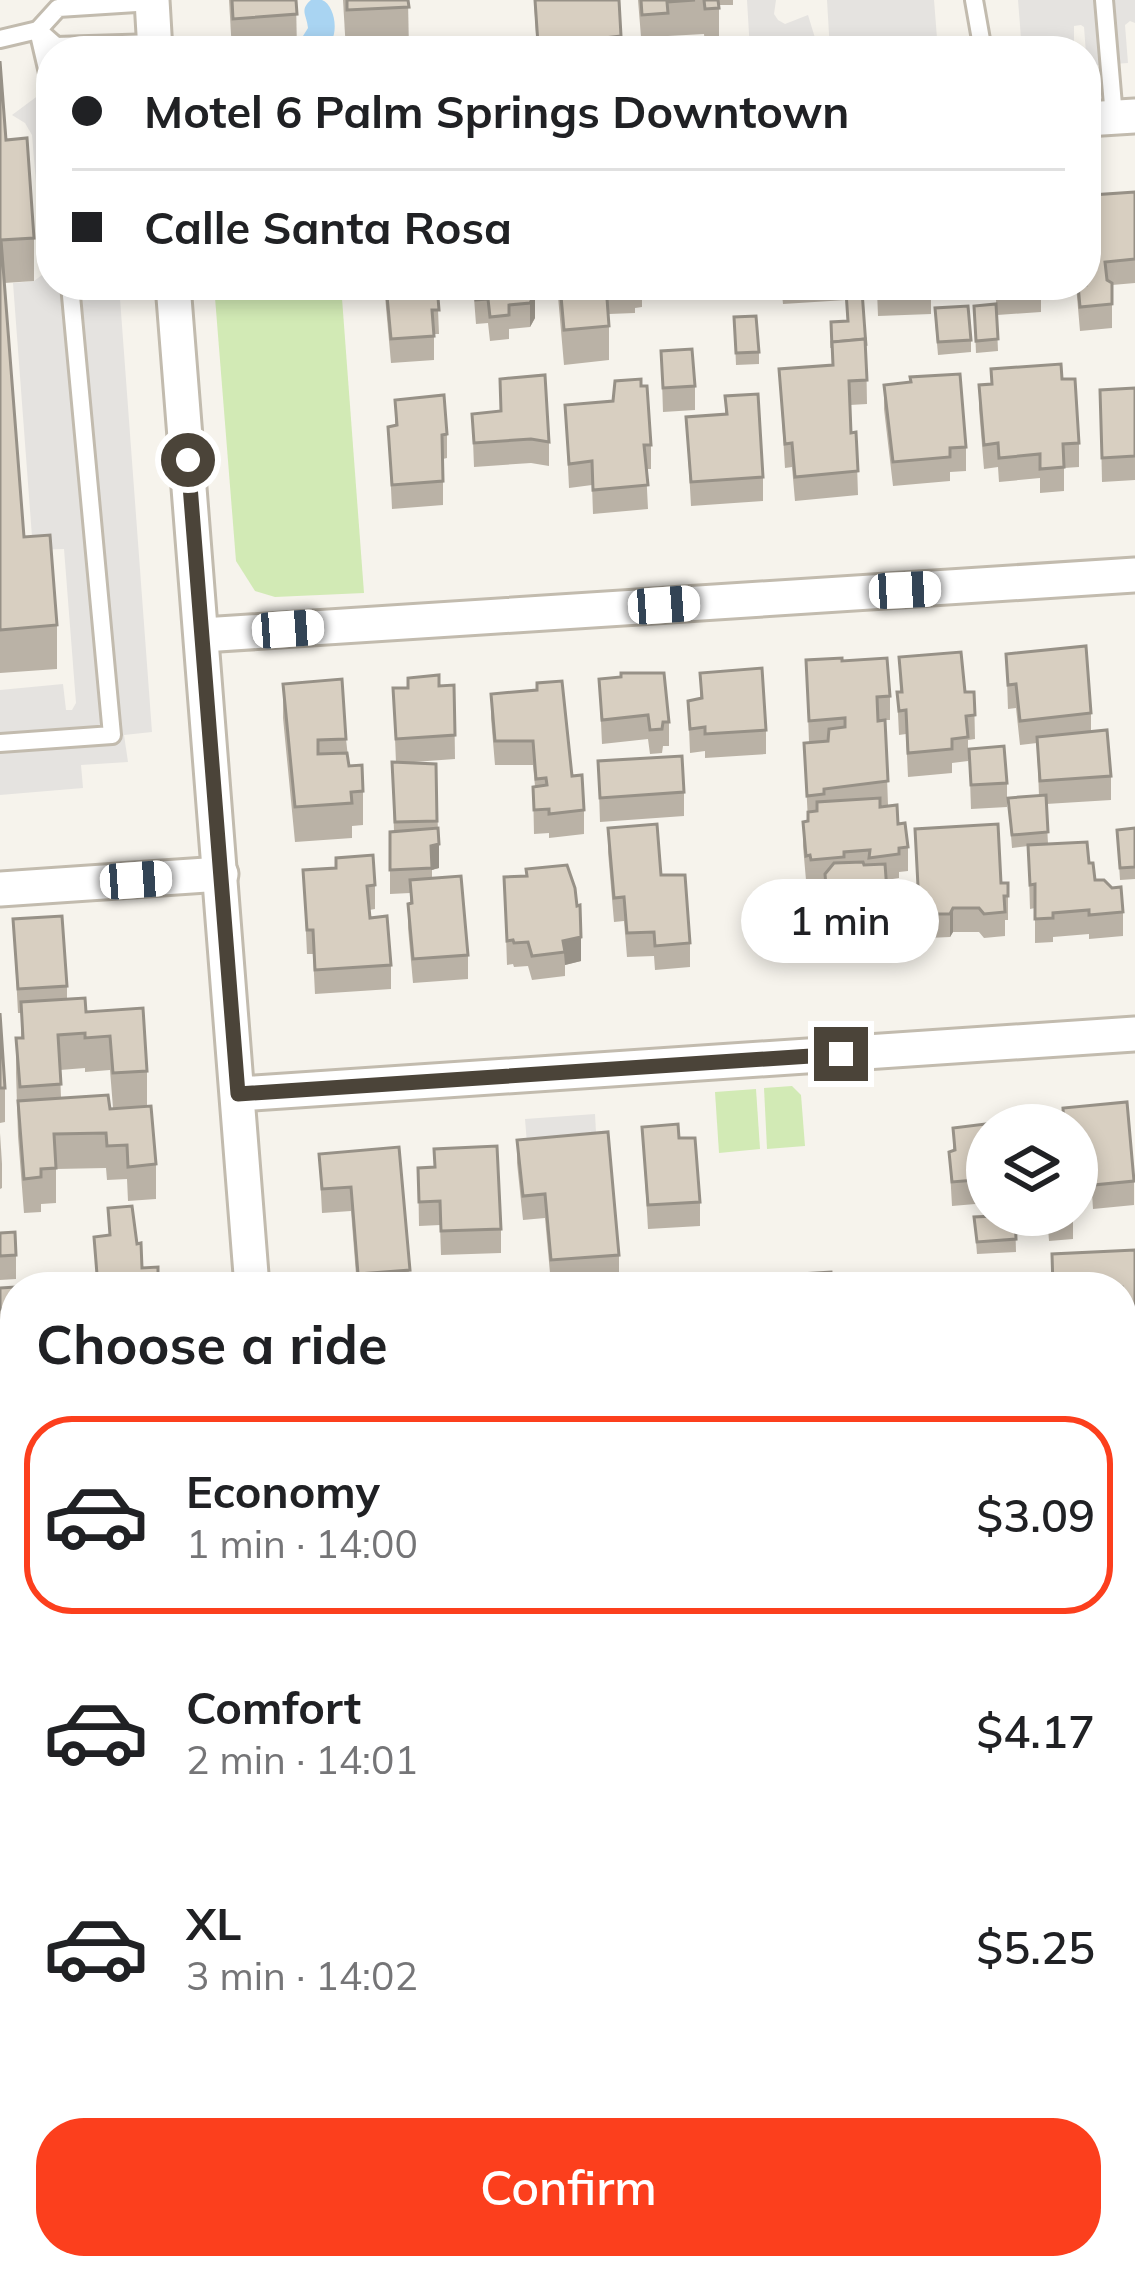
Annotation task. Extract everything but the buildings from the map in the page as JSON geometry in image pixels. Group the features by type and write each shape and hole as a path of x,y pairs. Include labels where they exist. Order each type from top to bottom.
{"street":[{"path":"152,1 154,36"},
{"path":"174,300 251,1272"},
{"path":"202,635 1135,575"},
{"path":"0,889 221,874"},
{"path":"238,1094 1135,1034"}],"lane":[{"path":"974,0 980,36"},
{"path":"1104,0 1112,117"},
{"path":"0,39 38,30 58,8 152,1"},
{"path":"38,30 45,36"},
{"path":"38,30 39,36"},
{"path":"0,743 112,736 71,300"}],"green space":[{"path":"215,300 342,300 364,593 275,597 255,591 236,561"},
{"path":"792,1086 801,1095 805,1146 767,1149 764,1088"},
{"path":"756,1089 760,1149 719,1153 715,1092"}],"shaded area":[{"path":"747,0 776,0 774,14 785,24 808,15 814,36 749,36"},
{"path":"827,0 934,0 937,36 829,36"},
{"path":"1018,0 1135,0 1135,23 1125,25 1128,63 1101,65 1101,36 1085,36 1081,25 1074,26 1074,36 1021,36"},
{"path":"36,97 36,183 32,135 12,115"},
{"path":"34,281 36,300 120,300 152,732 124,735 128,762 81,765 83,788 0,795 0,690 63,684 66,710 76,703 64,549 33,550 13,283"},
{"path":"595,1114 597,1151 528,1156 525,1119"}],"water":[{"path":"322,0 328,5 333,36 303,36 308,28 307,4"}],"route":[{"path":"188,460 238,1094 841,1054"}]}
